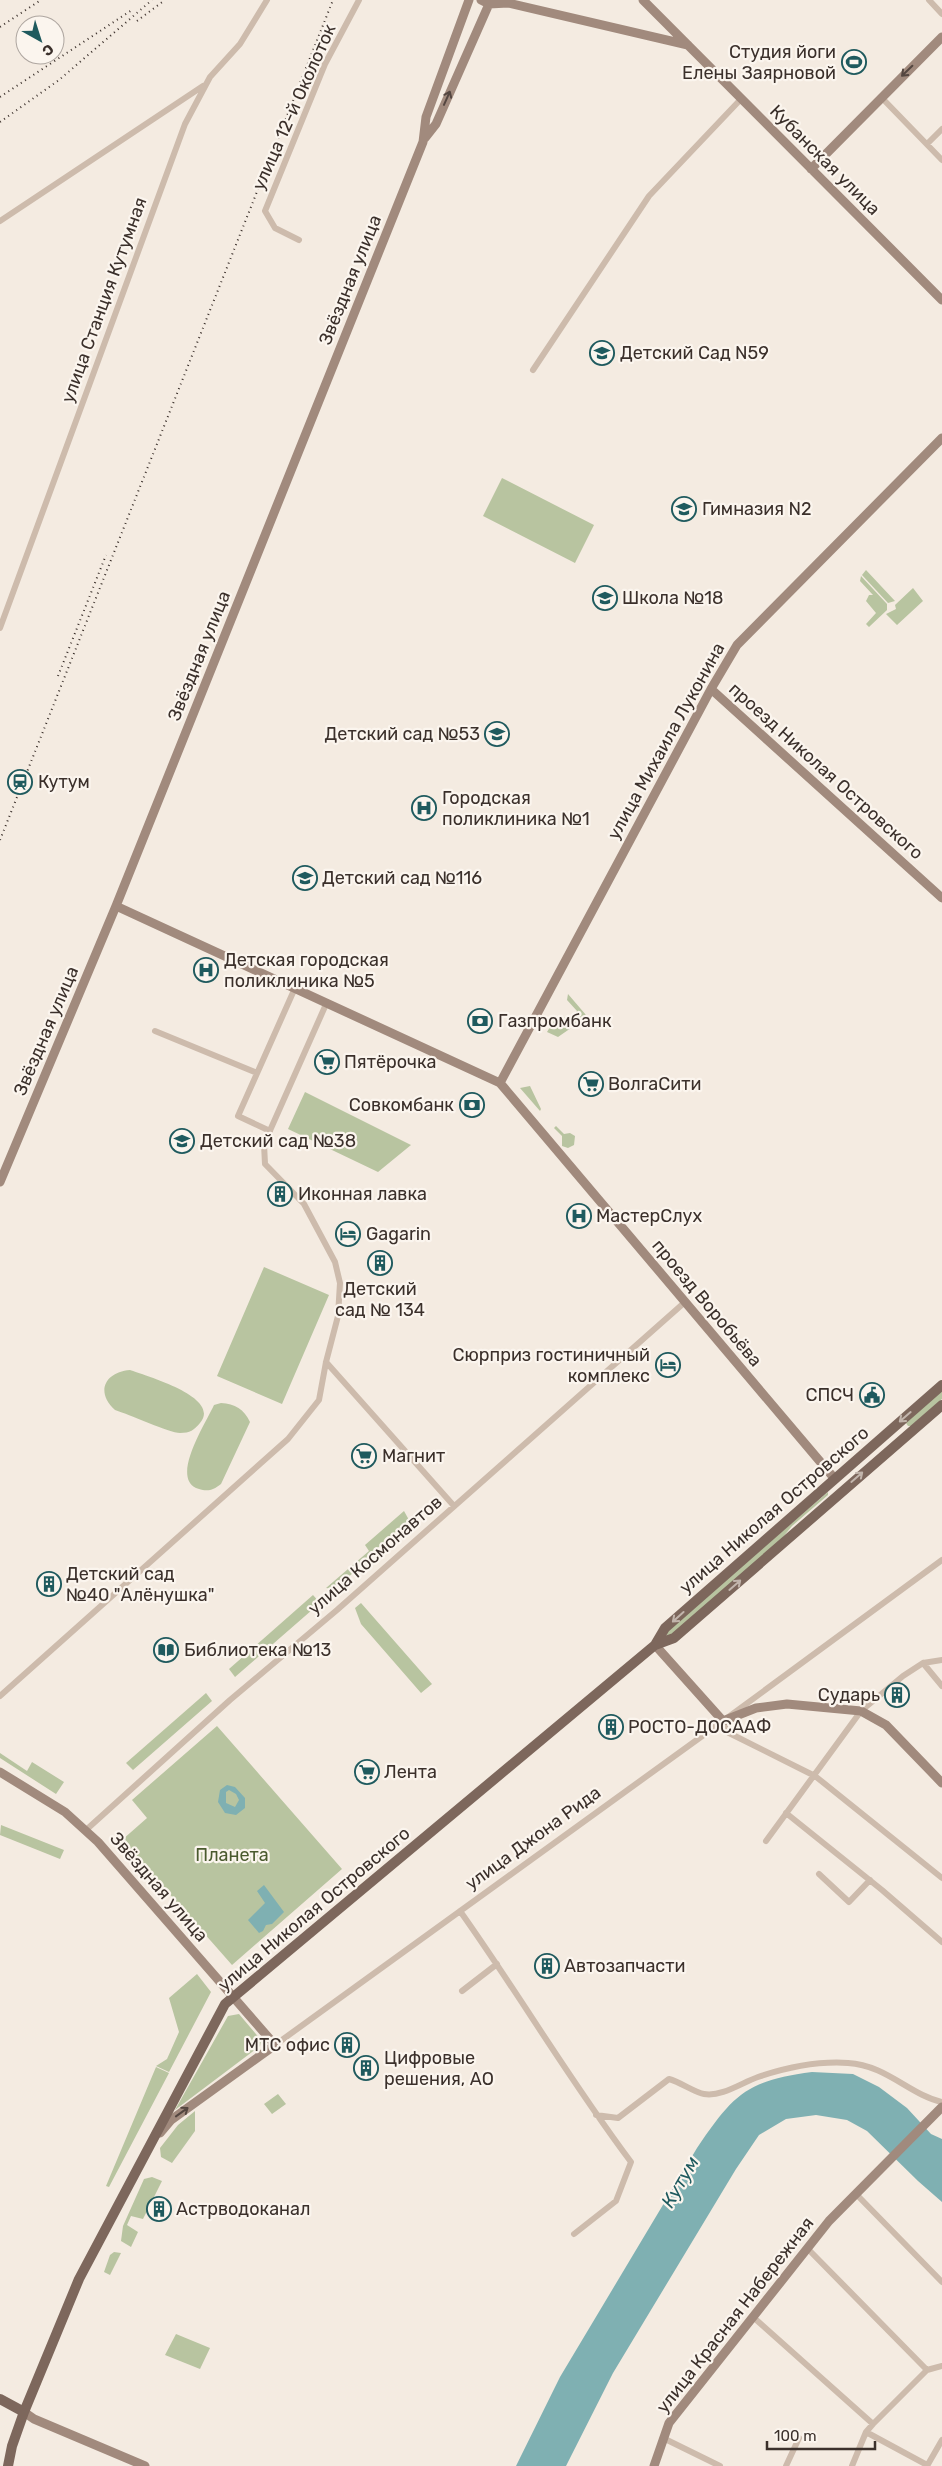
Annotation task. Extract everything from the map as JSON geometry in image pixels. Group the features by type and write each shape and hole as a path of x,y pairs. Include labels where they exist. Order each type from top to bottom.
{"main road":[{"path":"424,140 426,117 469,0"},
{"name":"Кубанская улица","path":"644,0 942,300"},
{"path":"424,140 436,124 485,2 508,3 689,45"},
{"path":"811,169 942,37"},
{"name":"Звёздная улица","path":"0,1182 116,906 424,140"},
{"name":"улица Михаила Луконина","path":"500,1084 710,689 737,645 942,438"},
{"name":"проезд Николая Островского","path":"710,689 942,898"},
{"name":"проезд Воробьёва","path":"116,906 327,1002 500,1084 834,1478"},
{"name":"улица Николая Островского","path":"8,2466 12,2446 24,2412 78,2279 225,2004 655,1644 665,1628 942,1385"},
{"name":"улица Николая Островского","path":"655,1644 674,1638 942,1405"},
{"path":"886,1434 896,1445"},
{"path":"834,1478 844,1490"},
{"path":"655,1644 723,1722 756,1708 787,1704 861,1711 886,1725 942,1783"},
{"name":"Звёздная улица","path":"0,1772 65,1812 86,1830 275,2045"},
{"name":"улица Джона Рида","path":"148,2147 171,2120 275,2045"},
{"name":"улица Красная Набережная","path":"654,2466 669,2423 829,2221 884,2168 942,2107"},
{"path":"0,2399 34,2419 145,2466"}],"street":[{"name":"улица Станция Кутумная","path":"0,628 185,124 206,84 240,44 267,0"},
{"name":"улица 12-й Околоток","path":"299,240 275,228 265,212 325,64 359,0"},
{"path":"929,0 942,14"},
{"path":"0,221 206,84"},
{"path":"881,97 942,160"},
{"path":"533,370 650,196 741,99"},
{"path":"927,144 942,129"},
{"path":"270,1131 238,1116 295,988"},
{"path":"0,1696 288,1439 320,1400 326,1362 338,1316 340,1283 335,1262 304,1204 265,1164 264,1144 327,1002"},
{"path":"155,1031 257,1073"},
{"name":"улица Космонавтов","path":"86,1830 230,1700 337,1610 685,1302"},
{"path":"326,1362 454,1506"},
{"name":"улица Джона Рида","path":"275,2045 723,1722 942,1560"},
{"path":"766,1841 861,1711 903,1676 923,1663 942,1660"},
{"path":"923,1663 942,1686"},
{"path":"723,1722 727,1732 815,1776 942,1878"},
{"path":"786,1813 870,1880 942,1942"},
{"path":"819,1874 849,1902 870,1880"},
{"path":"460,1911 596,2115 631,2162 616,2201 574,2234"},
{"path":"462,1991 497,1964"},
{"path":"596,2115 618,2118 669,2079 682,2083 703,2094 724,2092 758,2077 805,2066 849,2063 889,2074 932,2100 942,2102"},
{"path":"857,2195 942,2282"},
{"path":"808,2249 927,2370"},
{"path":"753,2317 873,2424"},
{"path":"852,2466 866,2432 873,2424 927,2370 942,2366"},
{"path":"866,2432 927,2466 942,2440"},
{"path":"663,2438 720,2466"},
{"path":"786,2466 799,2438"}],"green space":[{"path":"502,478 594,525 575,563 483,516"},
{"path":"866,570 895,601 888,603 862,575"},
{"path":"861,576 887,604 887,610 869,627 866,624 876,613 866,601 869,595 873,595 860,581"},
{"path":"913,588 923,601 897,625 886,614 896,609 895,605"},
{"path":"568,994 586,1015 583,1021 575,1026 572,1017 577,1011 567,1000"},
{"path":"556,1017 568,1018 571,1028 558,1037 547,1032"},
{"path":"530,1086 541,1109 540,1111 520,1088"},
{"path":"305,1092 411,1145 378,1172 288,1129"},
{"path":"556,1126 564,1134 570,1133 575,1136 574,1145 568,1148 562,1146 562,1136 554,1128"},
{"path":"264,1267 329,1295 282,1404 217,1376"},
{"path":"130,1370 165,1383 192,1396 201,1405 204,1414 196,1428 192,1431 175,1432 115,1410 105,1396 106,1384 114,1375"},
{"path":"942,1389 942,1399 911,1426 908,1426 906,1423"},
{"path":"221,1403 238,1408 250,1422 221,1484 209,1490 203,1490 196,1488 189,1482 187,1472 189,1461 198,1436 214,1405"},
{"path":"828,1492 828,1495 792,1526 779,1542 672,1636 667,1636 667,1630"},
{"path":"404,1511 409,1520 353,1570 354,1572 335,1589 326,1588 369,1551 365,1545"},
{"path":"313,1595 320,1603 235,1677 229,1669"},
{"path":"361,1603 432,1684 421,1693 361,1624 355,1608"},
{"path":"206,1693 212,1701 133,1770 126,1763"},
{"name":"Планета","path":"217,1726 342,1869 232,1965 122,1840 147,1818 132,1800"},
{"path":"0,1753 27,1771 32,1762 64,1782 56,1794 0,1758"},
{"path":"1,1825 64,1850 60,1859 0,1835"},
{"path":"197,1974 211,1992 169,2072 156,2066 167,2059 179,2032 169,1998"},
{"path":"239,2014 261,2040 260,2046 175,2110 228,2016"},
{"path":"156,2067 169,2073 109,2187 106,2186"},
{"path":"278,2094 286,2104 272,2114 264,2104"},
{"path":"195,2111 195,2131 172,2163 161,2157 160,2148 178,2125"},
{"path":"152,2177 162,2181 143,2219 131,2216 127,2225 138,2232 131,2247 121,2241 123,2226 144,2179"},
{"path":"114,2252 121,2253 110,2275 104,2272 110,2255"},
{"path":"176,2334 210,2348 200,2369 165,2355"}],"water":[{"path":"227,1785 235,1787 245,1798 245,1808 236,1815 225,1813 218,1802 220,1790","holes":["229,1790 236,1794 239,1800 235,1807 226,1803 226,1792"]},
{"path":"264,1885 284,1912 272,1924 266,1925 263,1931 259,1933 248,1920 265,1903 257,1891"},
{"name":"Кутум","path":"812,2072 853,2074 879,2087 907,2108 931,2134 942,2139 942,2202 867,2131 847,2120 816,2115 786,2119 759,2135 736,2169 613,2373 566,2466 516,2466 560,2377 697,2148 721,2115 744,2093 756,2086 771,2080"}],"railway":[{"path":"0,27 41,0"},
{"path":"0,122 59,80 152,0"},
{"path":"137,21 165,0"},
{"path":"0,840 333,0"},
{"path":"0,97 132,10"},
{"path":"58,676 106,555"}],"place":[{"name":"Студия йоги Елены Заярновой","path":"854,62"},
{"name":"Детский Сад N59","path":"602,353"},
{"name":"Гимназия N2","path":"684,509"},
{"name":"Школа №18","path":"605,598"},
{"name":"Детский сад №53","path":"497,734"},
{"name":"Кутум","path":"20,782"},
{"name":"Городская поликлиника №1","path":"424,808"},
{"name":"Детский сад №116","path":"305,878"},
{"name":"Детская городская поликлиника №5","path":"206,970"},
{"name":"Газпромбанк","path":"480,1021"},
{"name":"Пятёрочка","path":"327,1062"},
{"name":"ВолгаСити","path":"591,1084"},
{"name":"Совкомбанк","path":"472,1105"},
{"name":"Детский сад №38","path":"182,1141"},
{"name":"Иконная лавка","path":"280,1194"},
{"name":"МастерСлух","path":"579,1216"},
{"name":"Gagarin","path":"348,1234"},
{"name":"Детский сад № 134","path":"380,1263"},
{"name":"Сюрприз гостиничный комплекс","path":"668,1365"},
{"name":"СПСЧ","path":"872,1395"},
{"name":"Магнит","path":"364,1456"},
{"name":"Детский сад №40 \"Алёнушка\"","path":"49,1584"},
{"name":"Библиотека №13","path":"166,1650"},
{"name":"Сударь","path":"897,1695"},
{"name":"РОСТО-ДОСААФ","path":"611,1727"},
{"name":"Лента","path":"367,1772"},
{"name":"Автозапчасти","path":"547,1966"},
{"name":"МТС офис","path":"347,2045"},
{"name":"Цифровые решения, АО","path":"366,2068"},
{"name":"Астрводоканал","path":"159,2209"}]}
